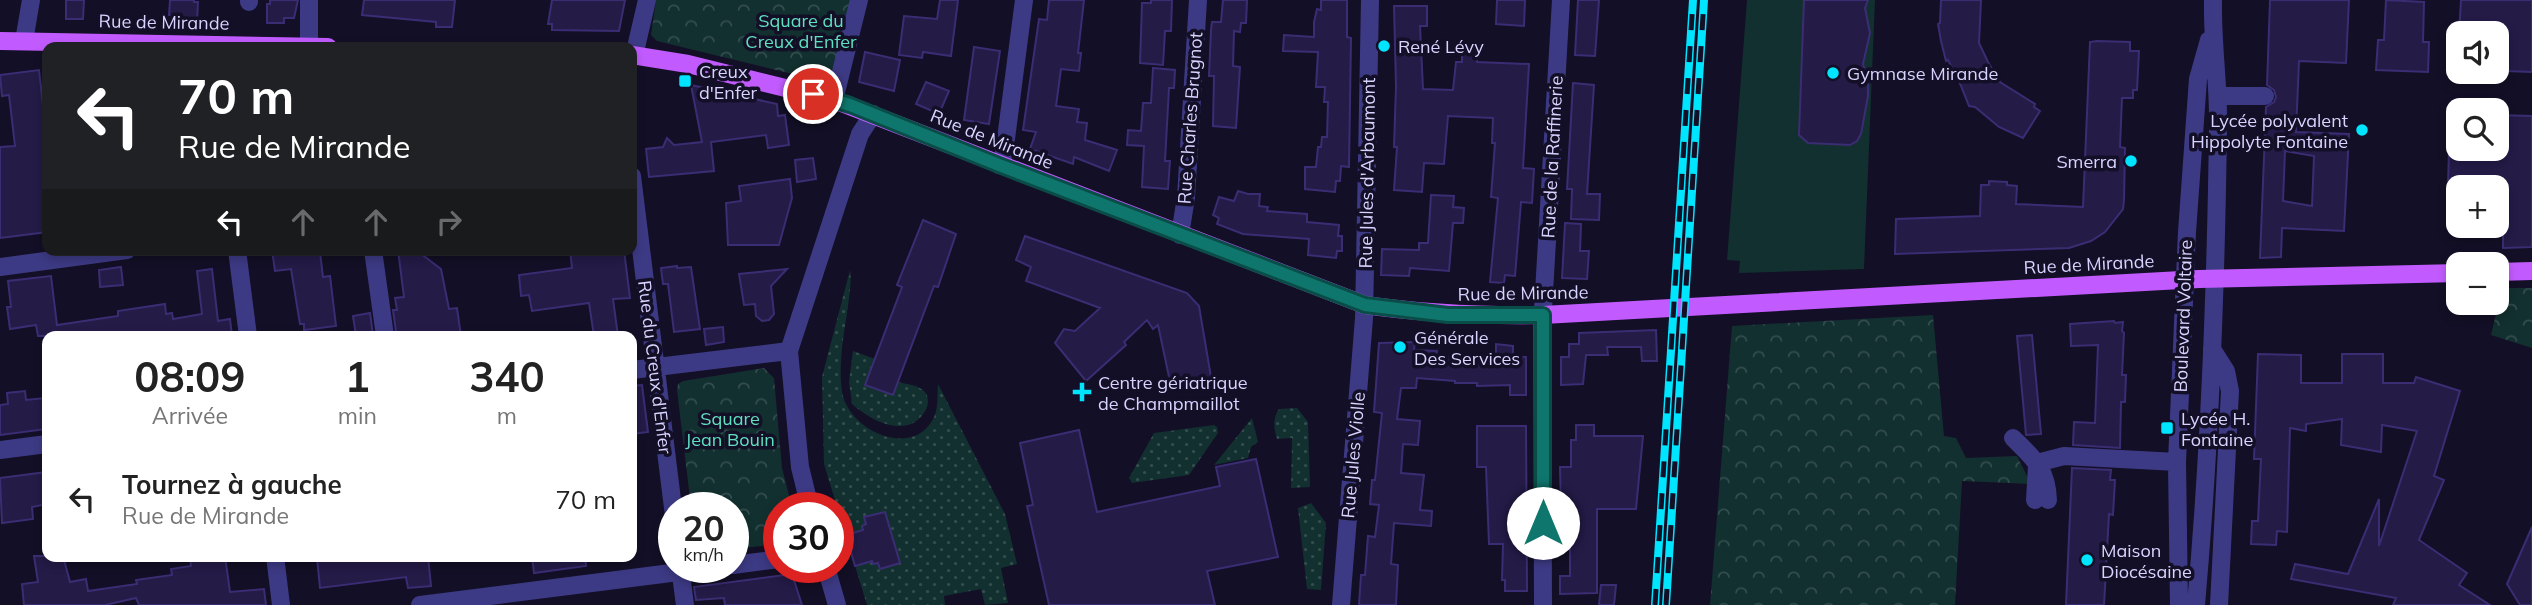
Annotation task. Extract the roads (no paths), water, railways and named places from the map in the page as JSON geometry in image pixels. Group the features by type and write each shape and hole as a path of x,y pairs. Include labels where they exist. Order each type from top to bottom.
{"main road":[{"name":"Rue de Mirande","path":"0,41 62,42"},
{"name":"Rue de Mirande","path":"637,56 688,64 834,100 1365,305 1448,315 1543,315 2186,279 2446,273"},
{"path":"2509,272 2532,271"}],"street":[{"path":"24,41 31,0"},
{"path":"309,0 309,42"},
{"path":"636,42 646,0"},
{"path":"834,100 859,0"},
{"path":"999,165 1004,154 1024,0"},
{"name":"Rue Charles Brugnot","path":"1180,235 1186,197 1198,0"},
{"name":"Rue Jules d'Arbaumont","path":"1365,305 1370,0"},
{"name":"Rue de la Raffinerie","path":"1543,605 1543,315 1561,0"},
{"name":"Boulevard Voltaire","path":"2196,605 2216,278 2219,96 2212,30 2213,0"},
{"name":"Boulevard Voltaire","path":"2179,605 2177,463 2187,232 2198,79 2212,30"},
{"path":"2219,96 2265,96"},
{"path":"806,492 800,467 789,351 860,134 873,114"},
{"name":"Rue du Creux d'Enfer","path":"637,218 671,492"},
{"path":"0,267 82,256"},
{"path":"238,256 247,331"},
{"path":"374,256 384,331"},
{"name":"Rue Jules Violle","path":"1341,605 1365,305"},
{"name":"Boulevard Voltaire","path":"2212,349 2226,371 2230,391 2218,605"},
{"path":"637,369 789,351"},
{"path":"2013,438 2037,463 2042,500"},
{"path":"0,450 42,445"},
{"path":"2037,463 2064,456 2177,463"},
{"path":"276,562 281,605"},
{"path":"420,605 658,572"},
{"path":"682,583 685,605"},
{"path":"831,583 837,605"}],"railway":[{"path":"1655,605 1693,0"},
{"path":"1666,605 1704,0"}],"place":[{"name":"René Lévy","path":"1384,46"},
{"name":"Gymnase Mirande","path":"1833,73"},
{"name":"Creux d'Enfer","path":"685,81"},
{"name":"Lycée polyvalent Hippolyte Fontaine","path":"2362,130"},
{"name":"Smerra","path":"2131,161"},
{"name":"Générale Des Services","path":"1400,347"},
{"name":"Centre gériatrique de Champmaillot","path":"1082,392"},
{"name":"Lycée H. Fontaine","path":"2167,428"},
{"name":"Maison Diocésaine","path":"2087,560"}],"park label":[{"name":"Square du Creux d'Enfer","path":"801,30"},
{"name":"Square Jean Bouin","path":"730,428"}]}
